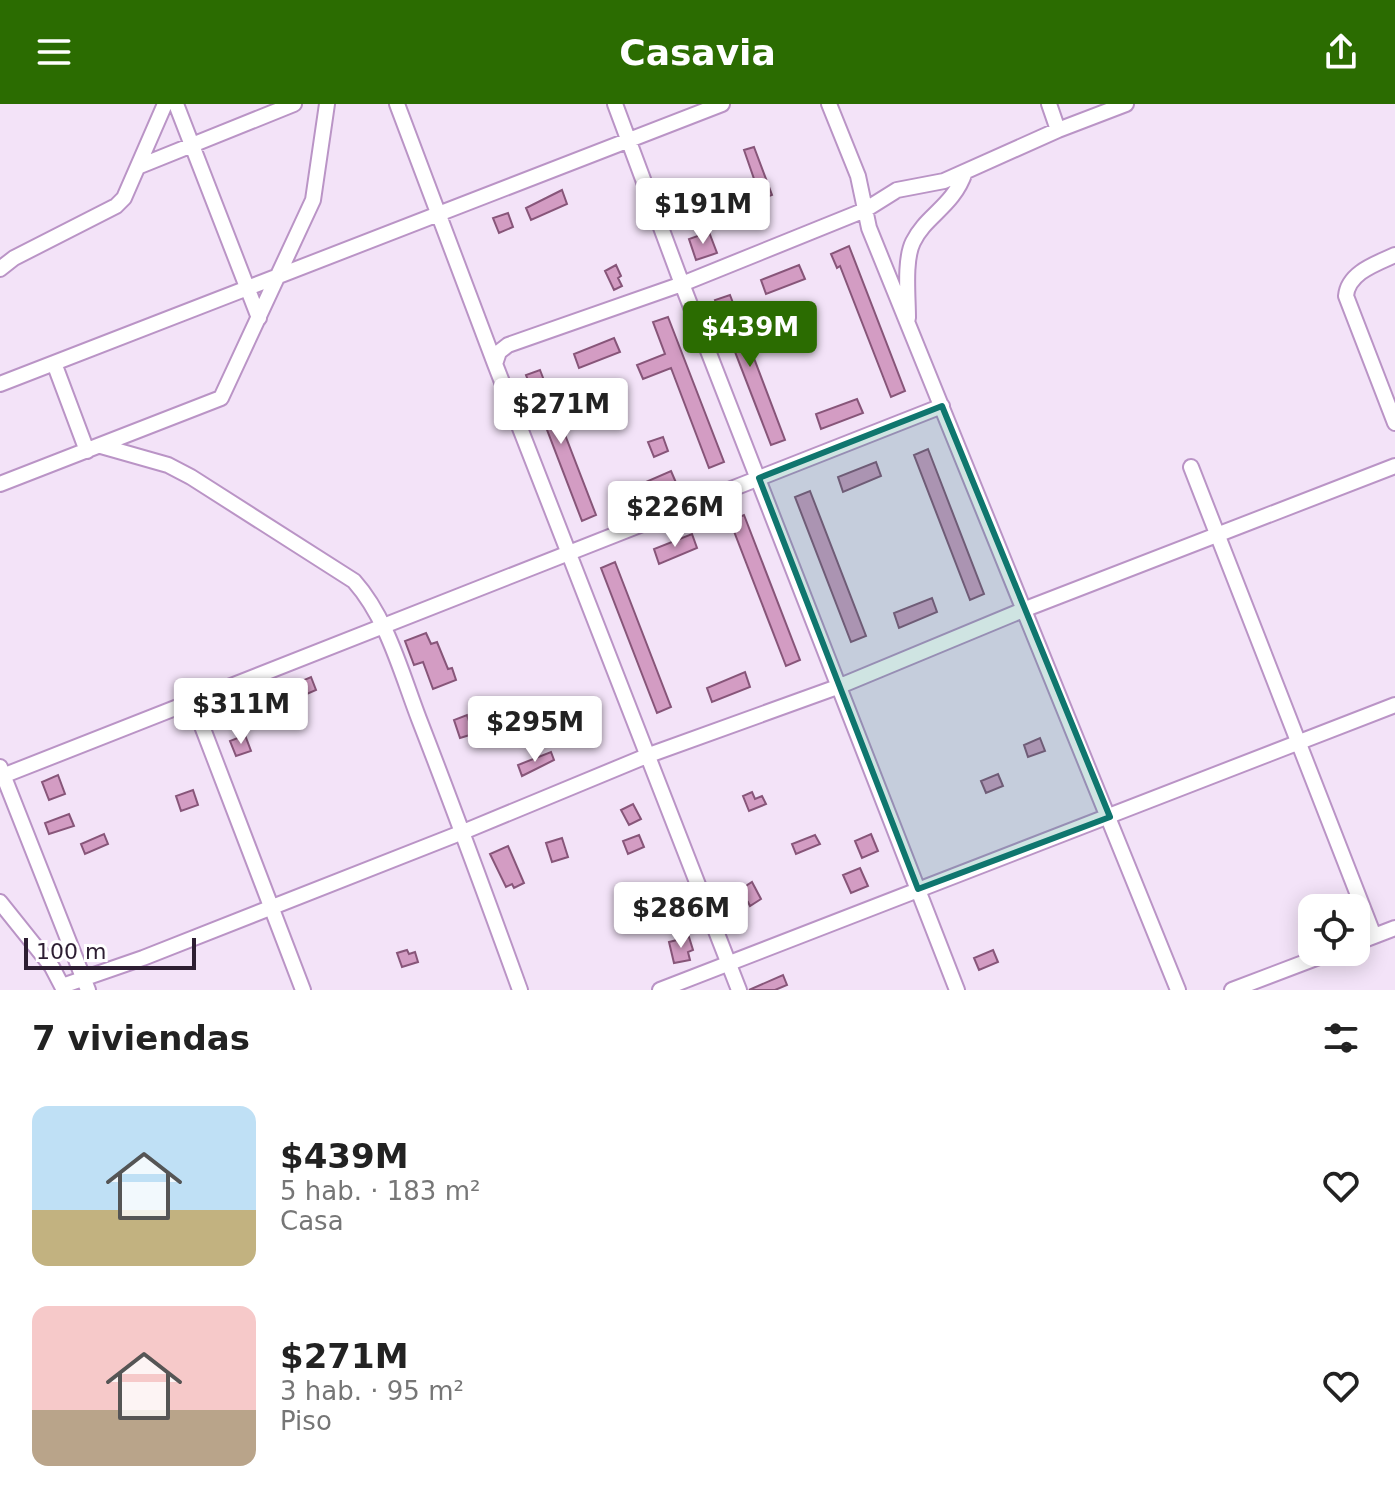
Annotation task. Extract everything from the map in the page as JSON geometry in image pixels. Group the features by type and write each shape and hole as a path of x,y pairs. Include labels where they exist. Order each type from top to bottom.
{"street":[{"path":"0,269 14,258 116,206 130,190 165,104"},
{"path":"176,104 259,318"},
{"path":"140,166 294,104"},
{"path":"0,484 221,398 313,200 327,104"},
{"path":"397,104 739,990"},
{"path":"615,104 957,990"},
{"path":"0,384 722,104"},
{"path":"829,104 858,176 869,228 1178,990"},
{"path":"1049,104 1058,130"},
{"path":"495,364 499,352 508,345 682,284 865,210 908,186 944,181 1058,130 1126,104"},
{"path":"908,326 909,254 913,241 954,196 965,172"},
{"path":"1395,255 1359,273 1347,287 1346,296 1395,423"},
{"path":"54,363 94,448"},
{"path":"86,984 1,773 942,406"},
{"path":"94,448 168,465 256,517 354,581 369,600 382,624 463,832 520,990"},
{"path":"0,902 52,967 63,988 86,984 271,905 463,832 649,755 840,686 1023,610 1395,466"},
{"path":"1191,467 1374,936"},
{"path":"192,700 303,990"},
{"path":"660,990 1395,705"},
{"path":"1370,938 1395,928"},
{"path":"1232,990 1298,965"}],"highlighted area":[{"path":"942,406 1110,817 918,889 759,478"}],"building":[{"path":"754,147 772,195 761,199 744,150"},
{"path":"562,190 567,204 531,220 526,208"},
{"path":"508,213 513,227 499,233 493,218"},
{"path":"709,232 717,253 696,260 689,239"},
{"path":"849,246 905,391 891,397 840,266 837,268 831,254"},
{"path":"616,265 622,286 614,290 605,271"},
{"path":"799,265 805,279 766,294 761,280"},
{"path":"730,295 785,440 771,445 715,300"},
{"path":"668,317 724,462 709,468 671,368 643,379 637,365 665,354 653,322"},
{"path":"614,338 620,352 579,368 574,354"},
{"path":"540,370 596,515 582,521 526,375"},
{"path":"857,399 863,413 821,429 816,414"},
{"path":"663,437 668,451 654,457 648,442"},
{"path":"928,449 984,594 970,600 914,455"},
{"path":"876,462 881,476 843,492 838,477"},
{"path":"671,471 677,485 637,502 632,488"},
{"path":"810,491 866,636 851,642 795,497"},
{"path":"744,515 800,660 786,666 730,521"},
{"path":"692,534 697,548 659,564 654,549"},
{"path":"615,562 671,707 657,713 601,568"},
{"path":"932,598 937,612 899,628 894,613"},
{"path":"426,633 431,644 437,642 456,680 433,689 423,662 414,665 405,641"},
{"path":"745,672 750,687 712,702 707,688"},
{"path":"311,677 316,690 300,697 295,684"},
{"path":"467,715 473,734 460,738 454,720"},
{"path":"245,735 251,751 236,756 230,741"},
{"path":"1040,738 1045,751 1028,757 1024,745"},
{"path":"551,752 554,760 522,776 518,765"},
{"path":"998,774 1003,786 986,793 981,781"},
{"path":"58,775 65,794 49,800 42,782"},
{"path":"193,790 198,805 181,811 176,796"},
{"path":"752,792 755,799 762,796 766,804 749,811 743,796"},
{"path":"633,804 641,819 629,825 621,810"},
{"path":"69,814 74,826 49,834 45,823"},
{"path":"104,834 108,844 85,854 81,844"},
{"path":"871,834 878,851 862,858 855,841"},
{"path":"639,835 644,847 628,854 623,841"},
{"path":"815,835 820,844 796,854 792,844"},
{"path":"562,838 568,857 552,862 546,843"},
{"path":"508,846 524,883 514,888 512,884 506,887 490,854"},
{"path":"860,868 868,886 851,893 843,875"},
{"path":"752,882 761,899 750,906 748,902 736,908 732,899 744,894 741,889"},
{"path":"689,937 693,950 688,952 690,960 674,963 669,942"},
{"path":"407,950 409,954 415,952 418,962 402,967 397,953"},
{"path":"993,950 998,962 979,970 974,958"},
{"path":"783,975 787,985 775,990 749,990"}]}
